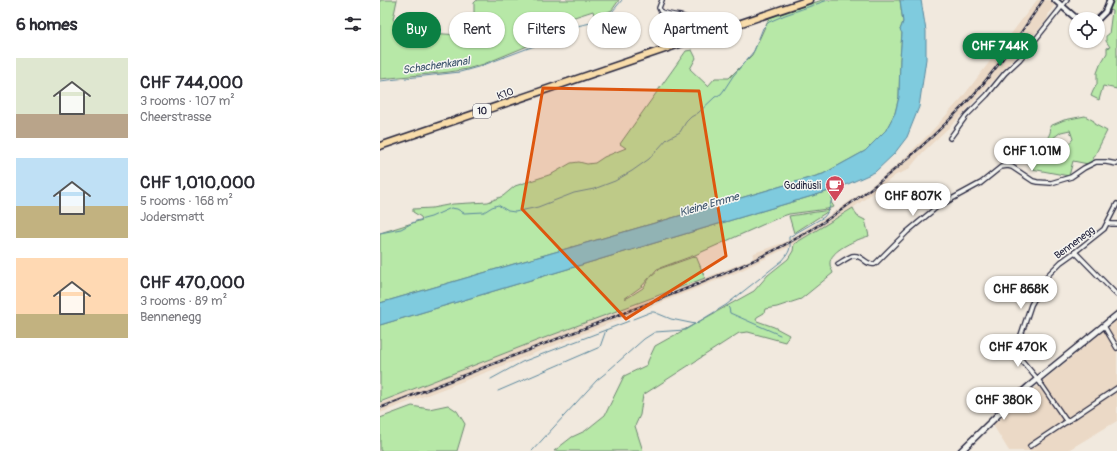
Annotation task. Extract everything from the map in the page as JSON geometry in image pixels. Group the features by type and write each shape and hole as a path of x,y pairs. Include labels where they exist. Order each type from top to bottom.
{"main road":[{"name":"10","path":"742,23 809,0"},
{"name":"K10","path":"380,146 669,48"},
{"path":"961,451 1011,402 1117,315"}],"street":[{"path":"661,12 659,8 662,0"},
{"path":"1055,0 1069,12"},
{"path":"950,138 966,116 987,95 1005,73 1020,59 1067,0"},
{"path":"1105,12 1110,0"},
{"path":"838,264 856,256 861,257 871,265 875,264 907,232 937,207 980,183 1001,167 1012,167 1033,181 1051,183 1071,177 1096,162 1117,164"},
{"name":"Bennenegg","path":"1067,422 1038,379 1018,356 1018,344 1031,305 1047,276 1057,264 1104,229 1117,204"},
{"path":"1108,223 1117,224"},
{"path":"1075,252 1117,296"},
{"path":"1104,326 1117,348"},
{"path":"1030,446 1117,388"}],"highlighted area":[{"path":"543,88 699,91 726,256 626,319 522,209"}],"shaded area":[{"path":"1037,0 1058,0 1049,13 1047,20 1011,61 959,118 923,152 908,170 896,175 853,208 789,247 738,272 380,413 380,404 394,397 752,259 754,253 785,242 830,215 869,188 897,165 928,135 961,99"},
{"path":"1117,320 1117,421 1070,449 1071,451 1009,451 993,425 1045,379"}],"green space":[{"path":"380,0 397,0 394,12 392,12 392,48 441,48 441,34 449,34 449,48 505,48 505,12 474,12 474,3 477,0 619,0 612,10 608,12 593,11 579,16 579,12 513,12 513,48 523,48 484,64 467,69 380,79"},
{"path":"822,0 900,0 903,22 900,30 902,32 899,97 895,113 886,130 865,151 823,174 380,303 380,233 422,220 421,217 413,212 413,209 432,208 453,204 488,202 503,196 515,186 552,174 571,163 595,163 604,157 626,148 620,144 686,51 692,50 696,58 690,69 708,86 715,78 729,78 752,55 769,18"},
{"path":"1113,0 1117,0 1117,89 1103,86 1099,100 1091,96 1097,84 1097,73 1100,65 1107,53 1107,48 1110,47 1106,41 1106,36 1109,34 1112,11 1110,10"},
{"path":"1085,116 1094,121 1094,124 1107,131 1092,161 1088,164 1073,161 1069,176 1032,169 1027,160 1028,155 1033,151 1042,151 1039,148 1048,136 1050,126 1064,120","holes":["1070,130 1073,139 1067,146 1058,152 1055,152 1053,138 1061,132"]},
{"path":"839,188 831,202 834,207 789,214 780,217 695,255 657,269 642,286 624,299 643,288 651,276 659,269 696,256 705,278 536,341 380,402 380,325"},
{"path":"853,208 857,216 865,220 869,236 845,246 834,254 830,264 833,273 801,299 777,307 765,309 764,313 757,317 757,321 774,327 789,335 785,342 748,332 739,333 643,395 640,415 635,426 643,451 554,451 572,437 585,431 605,415 624,376 647,365 655,346 754,291 768,275 788,259 793,251 794,244"},
{"path":"830,210 794,233 789,216"},
{"path":"448,405 457,411 465,424 457,451 380,451 380,418 412,406 429,409"}],"water":[{"path":"900,0 921,0 926,31 926,59 919,107 907,137 894,154 875,172 839,188 380,325 380,303 823,174 865,151 886,130 895,113 899,97 902,33 900,30 903,22"}],"waterway":[{"name":"Schachenkanal","path":"380,81 460,72 478,67 534,46 555,33 572,27 591,23 612,12 622,0"},
{"path":"380,233 401,229 416,221 431,217 451,208 457,209 464,213 484,212 498,205 508,211 515,212 538,207 574,193 594,189 615,181 649,159 667,139 680,132 691,117 698,113 715,97 721,94 733,76 754,51 763,28 769,22 828,0"},
{"path":"789,240 789,237 824,217 828,211 833,191"},
{"path":"609,370 644,339 655,332 685,330 726,305 783,260 789,250 790,243"},
{"path":"727,306 730,313 780,335"},
{"path":"633,319 654,312 671,319 695,324"},
{"path":"491,379 522,362 629,321"},
{"path":"498,391 600,347 606,330"},
{"path":"532,451 597,380 607,372"}],"railway":[{"path":"380,408 727,272 775,250 822,223 897,168 948,121 975,93 996,68 1043,0"}],"place":[{"name":"Godihüsli","path":"835,202"}],"water label":[{"name":"Kleine Emme","path":"709,204"}]}
